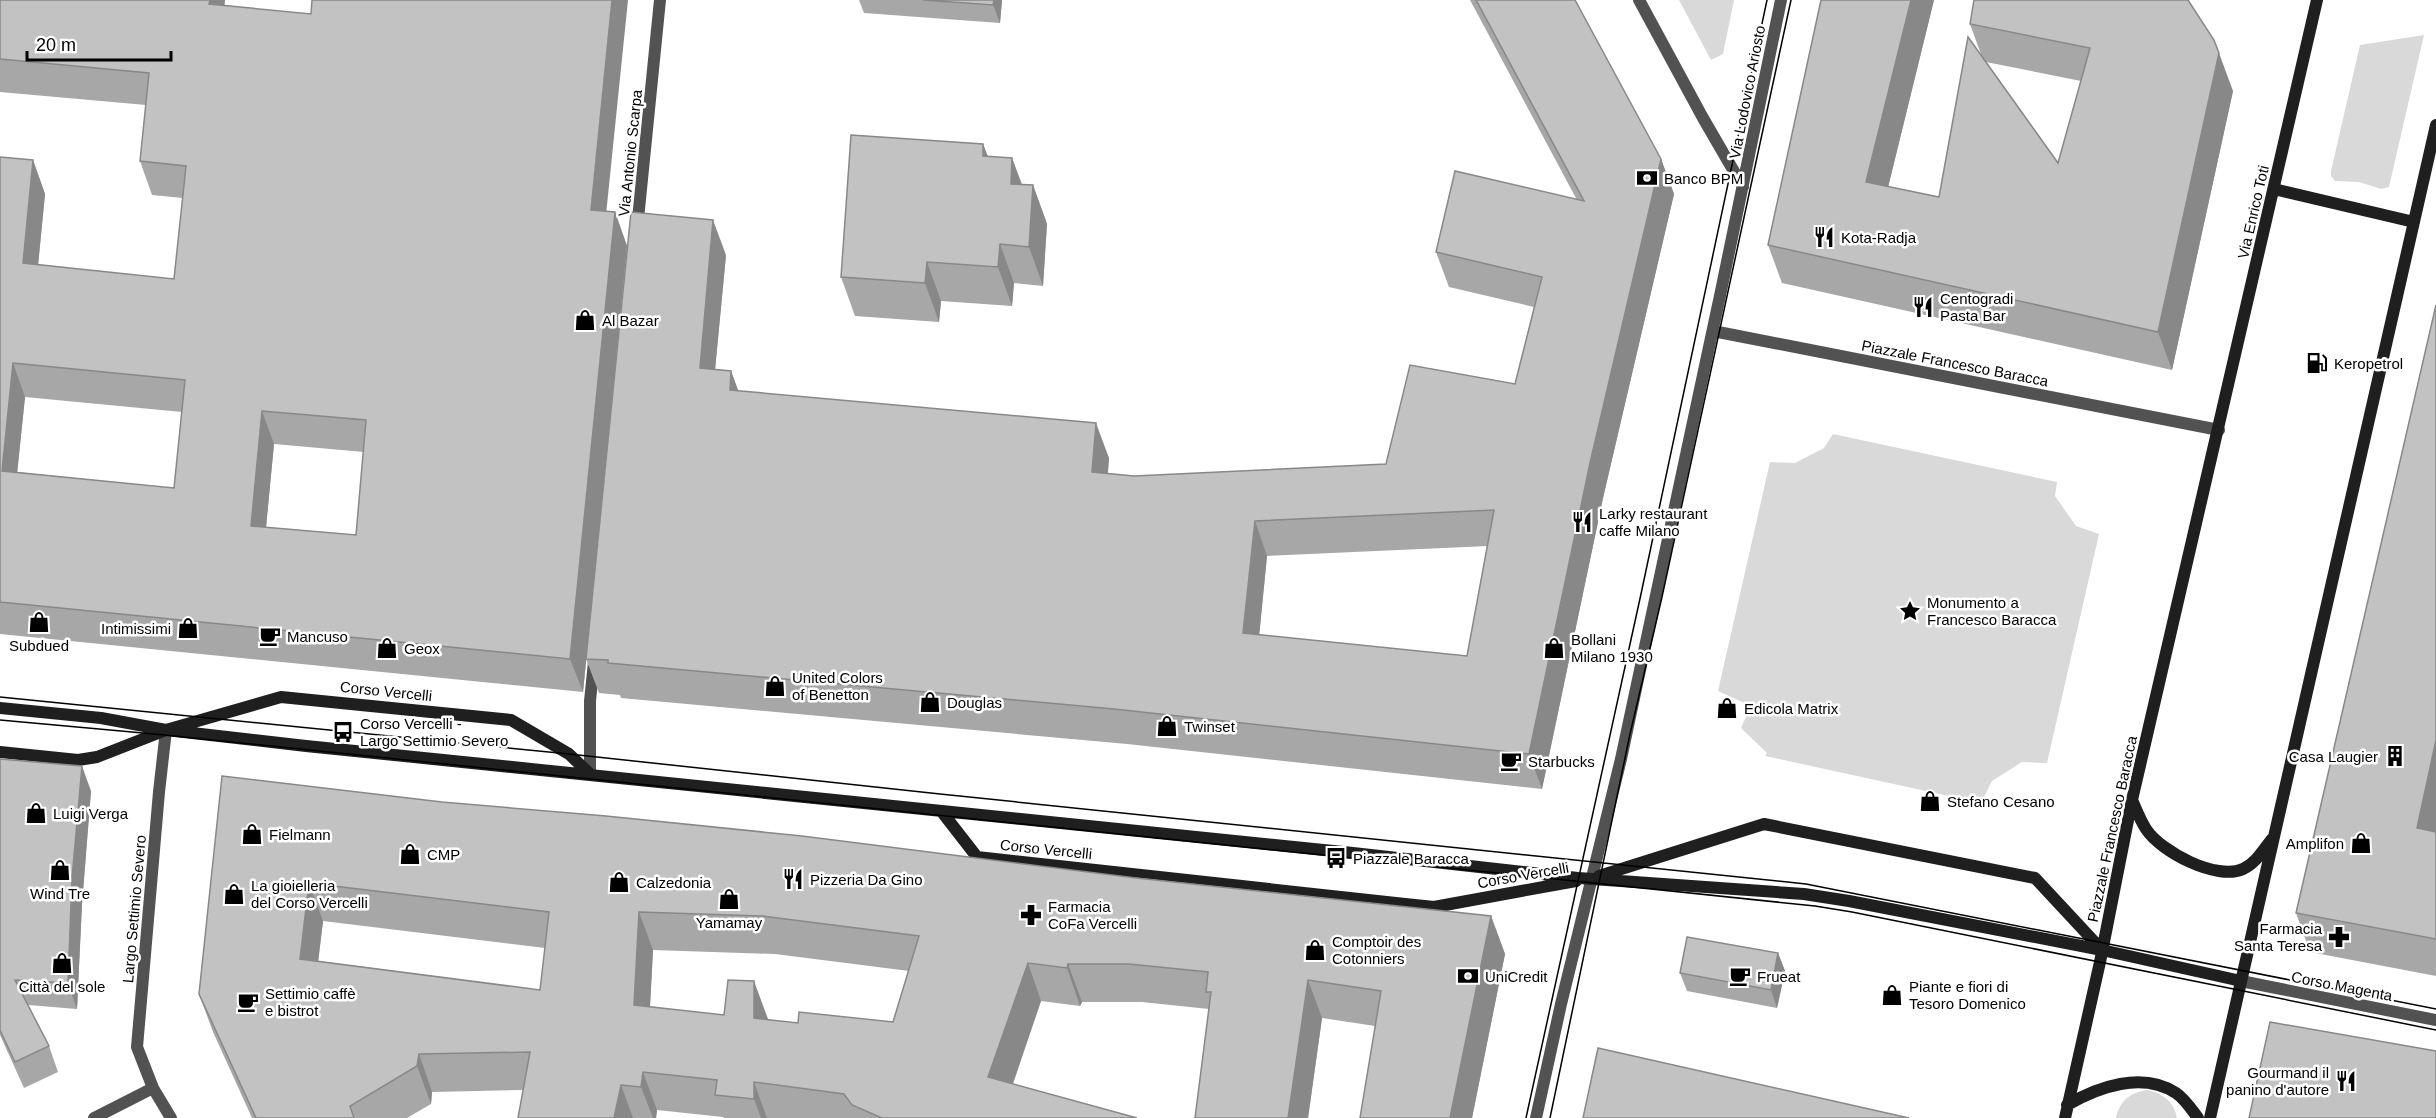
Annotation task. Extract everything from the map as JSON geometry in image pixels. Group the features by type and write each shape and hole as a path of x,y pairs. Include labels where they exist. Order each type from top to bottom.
{"street":[{"name":"Via Antonio Scarpa","path":"636,238 660,0"},
{"path":"1639,0 1743,187"},
{"name":"Via Lodovico Ariosto","path":"1713,331 1781,0"},
{"name":"Via Enrico Toti","path":"2219,430 2317,0"},
{"path":"2210,1118 2436,125"},
{"path":"2274,189 2414,222"},
{"path":"1536,1118 1561,1004 1621,759 1713,331"},
{"name":"Piazzale Francesco Baracca","path":"1713,331 2219,430 2132,800 2066,1112"},
{"path":"590,774 590,701 595,653"},
{"name":"Corso Vercelli","path":"0,752 78,760 97,757 166,730 281,697 512,720 569,754 590,774"},
{"name":"Corso Vercelli","path":"0,708 101,718 166,730 1591,878"},
{"name":"Largo Settimio Severo","path":"166,730 137,1047 153,1088 171,1118"},
{"path":"2132,800 2147,830 2162,845 2185,861 2213,870 2241,870 2254,862 2275,836"},
{"name":"Corso Vercelli","path":"942,812 977,857 1434,907 1591,878"},
{"name":"Piazzale Francesco Baracca","path":"1591,878 1764,824 2035,878 2102,950"},
{"path":"1591,878 1804,894 1849,901 2102,950 2241,981"},
{"name":"Corso Magenta","path":"2241,981 2436,1020"},
{"path":"2066,1112 2084,1096 2111,1086 2145,1083 2163,1087 2176,1094 2198,1118"},
{"path":"94,1118 153,1088"}],"shaded area":[{"path":"1679,0 1734,0 1723,54 1711,60"},
{"path":"2424,35 2389,187 2381,189 2359,182 2335,181 2331,176 2331,171 2360,45"},
{"path":"1833,434 2057,482 2055,496 2076,526 2099,534 2047,763 2022,762 1992,781 1981,803 1765,756 1767,753 1741,728 1751,706 1718,691 1770,462 1795,463 1824,448"},
{"path":"2148,1090 2167,1099 2177,1118 2116,1118 2120,1106 2127,1098"}],"building":[{"path":"0,0 210,0 209,4 311,14 312,0 612,0 591,210 615,212 570,659 0,602 0,157 33,160 23,263 174,279 186,166 140,161 149,73 0,59","holes":["13,363 185,380 174,488 2,471","262,411 366,420 356,535 251,526"]},
{"path":"923,0 994,0 993,5"},
{"path":"1476,0 1575,0 1661,159 1590,463 1529,754 1114,709 608,663 608,660 586,659 631,212 713,220 700,368 731,371 730,390 1096,423 1092,472 1134,476 1386,464 1410,365 1515,384 1542,277 1436,252 1455,171 1584,201","holes":["1494,510 1467,656 1243,633 1255,521"]},
{"path":"1821,0 1911,0 1866,182 1939,197 1968,37 2058,163 2090,48 1970,24 1974,0 2188,0 2214,40 2219,53 2158,332 1768,245"},
{"path":"851,135 983,144 983,156 1012,158 1011,184 1033,185 1029,247 1000,244 998,267 927,262 925,283 841,277"},
{"path":"2436,305 2436,740 2417,828 2436,832 2436,939 2296,913"},
{"path":"0,759 82,766 72,878 68,983 15,980 49,1046 15,1062 0,1030"},
{"path":"222,776 442,802 802,836 1136,878 1491,916 1450,1118 1360,1118 1381,991 1308,980 1288,1118 1195,1118 1211,992 1206,992 1208,972 1129,964 1068,964 1067,968 1028,963 988,1077 1137,1118 882,1118 852,1105 844,1094 754,1082 754,1099 715,1095 717,1080 643,1072 641,1087 621,1085 614,1118 518,1118 530,1052 419,1054 417,1066 350,1106 354,1118 256,1118 199,994","holes":["309,883 549,912 540,990 300,959","639,912 762,916 919,936 893,1022 799,1012 798,1023 754,1018 754,981 728,980 724,1015 634,1005"]},
{"path":"1687,937 1778,953 1771,990 1680,973"},
{"path":"2270,1022 2436,1051 2436,1118 2249,1118"},
{"path":"1598,1048 1909,1118 1583,1118"}],"tram line":[{"path":"1526,1118 1641,594 1767,0"},
{"path":"1550,1118 1630,734 1662,597 1791,0"},
{"path":"0,697 569,754 1806,884 2436,1009"},
{"path":"0,720 165,735 1815,906 2436,1030"}],"place":[{"name":"Banco BPM","path":"1647,178"},
{"name":"Kota-Radja","path":"1824,237"},
{"name":"Centogradi Pasta Bar","path":"1923,307"},
{"name":"Al Bazar","path":"585,320"},
{"name":"Keropetrol","path":"2317,363"},
{"name":"Larky restaurant caffe Milano","path":"1582,522"},
{"name":"Monumento a Francesco Baracca","path":"1910,611"},
{"name":"Subdued","path":"39,622"},
{"name":"Intimissimi","path":"188,628"},
{"name":"Mancuso","path":"270,636"},
{"name":"Geox","path":"387,648"},
{"name":"Bollani Milano 1930","path":"1554,648"},
{"name":"United Colors of Benetton","path":"775,686"},
{"name":"Douglas","path":"930,702"},
{"name":"Edicola Matrix","path":"1727,708"},
{"name":"Twinset","path":"1167,726"},
{"name":"Corso Vercelli - Largo Settimio Severo","path":"343,732"},
{"name":"Casa Laugier","path":"2395,756"},
{"name":"Starbucks","path":"1511,761"},
{"name":"Stefano Cesano","path":"1930,801"},
{"name":"Luigi Verga","path":"36,813"},
{"name":"Fielmann","path":"252,834"},
{"name":"Amplifon","path":"2361,843"},
{"name":"CMP","path":"410,854"},
{"name":"Piazzale Baracca","path":"1336,858"},
{"name":"Wind Tre","path":"60,870"},
{"name":"Pizzeria Da Gino","path":"793,879"},
{"name":"Calzedonia","path":"619,882"},
{"name":"La gioielleria del Corso Vercelli","path":"234,894"},
{"name":"Yamamay","path":"729,899"},
{"name":"Farmacia CoFa Vercelli","path":"1031,915"},
{"name":"Farmacia Santa Teresa","path":"2339,937"},
{"name":"Comptoir des Cotonniers","path":"1315,950"},
{"name":"Città del sole","path":"62,963"},
{"name":"UniCredit","path":"1468,976"},
{"name":"Frueat","path":"1740,976"},
{"name":"Piante e fiori di Tesoro Domenico","path":"1892,995"},
{"name":"Settimio caffè e bistrot","path":"248,1002"},
{"name":"Gourmand il panino d'autore","path":"2346,1081"}]}
